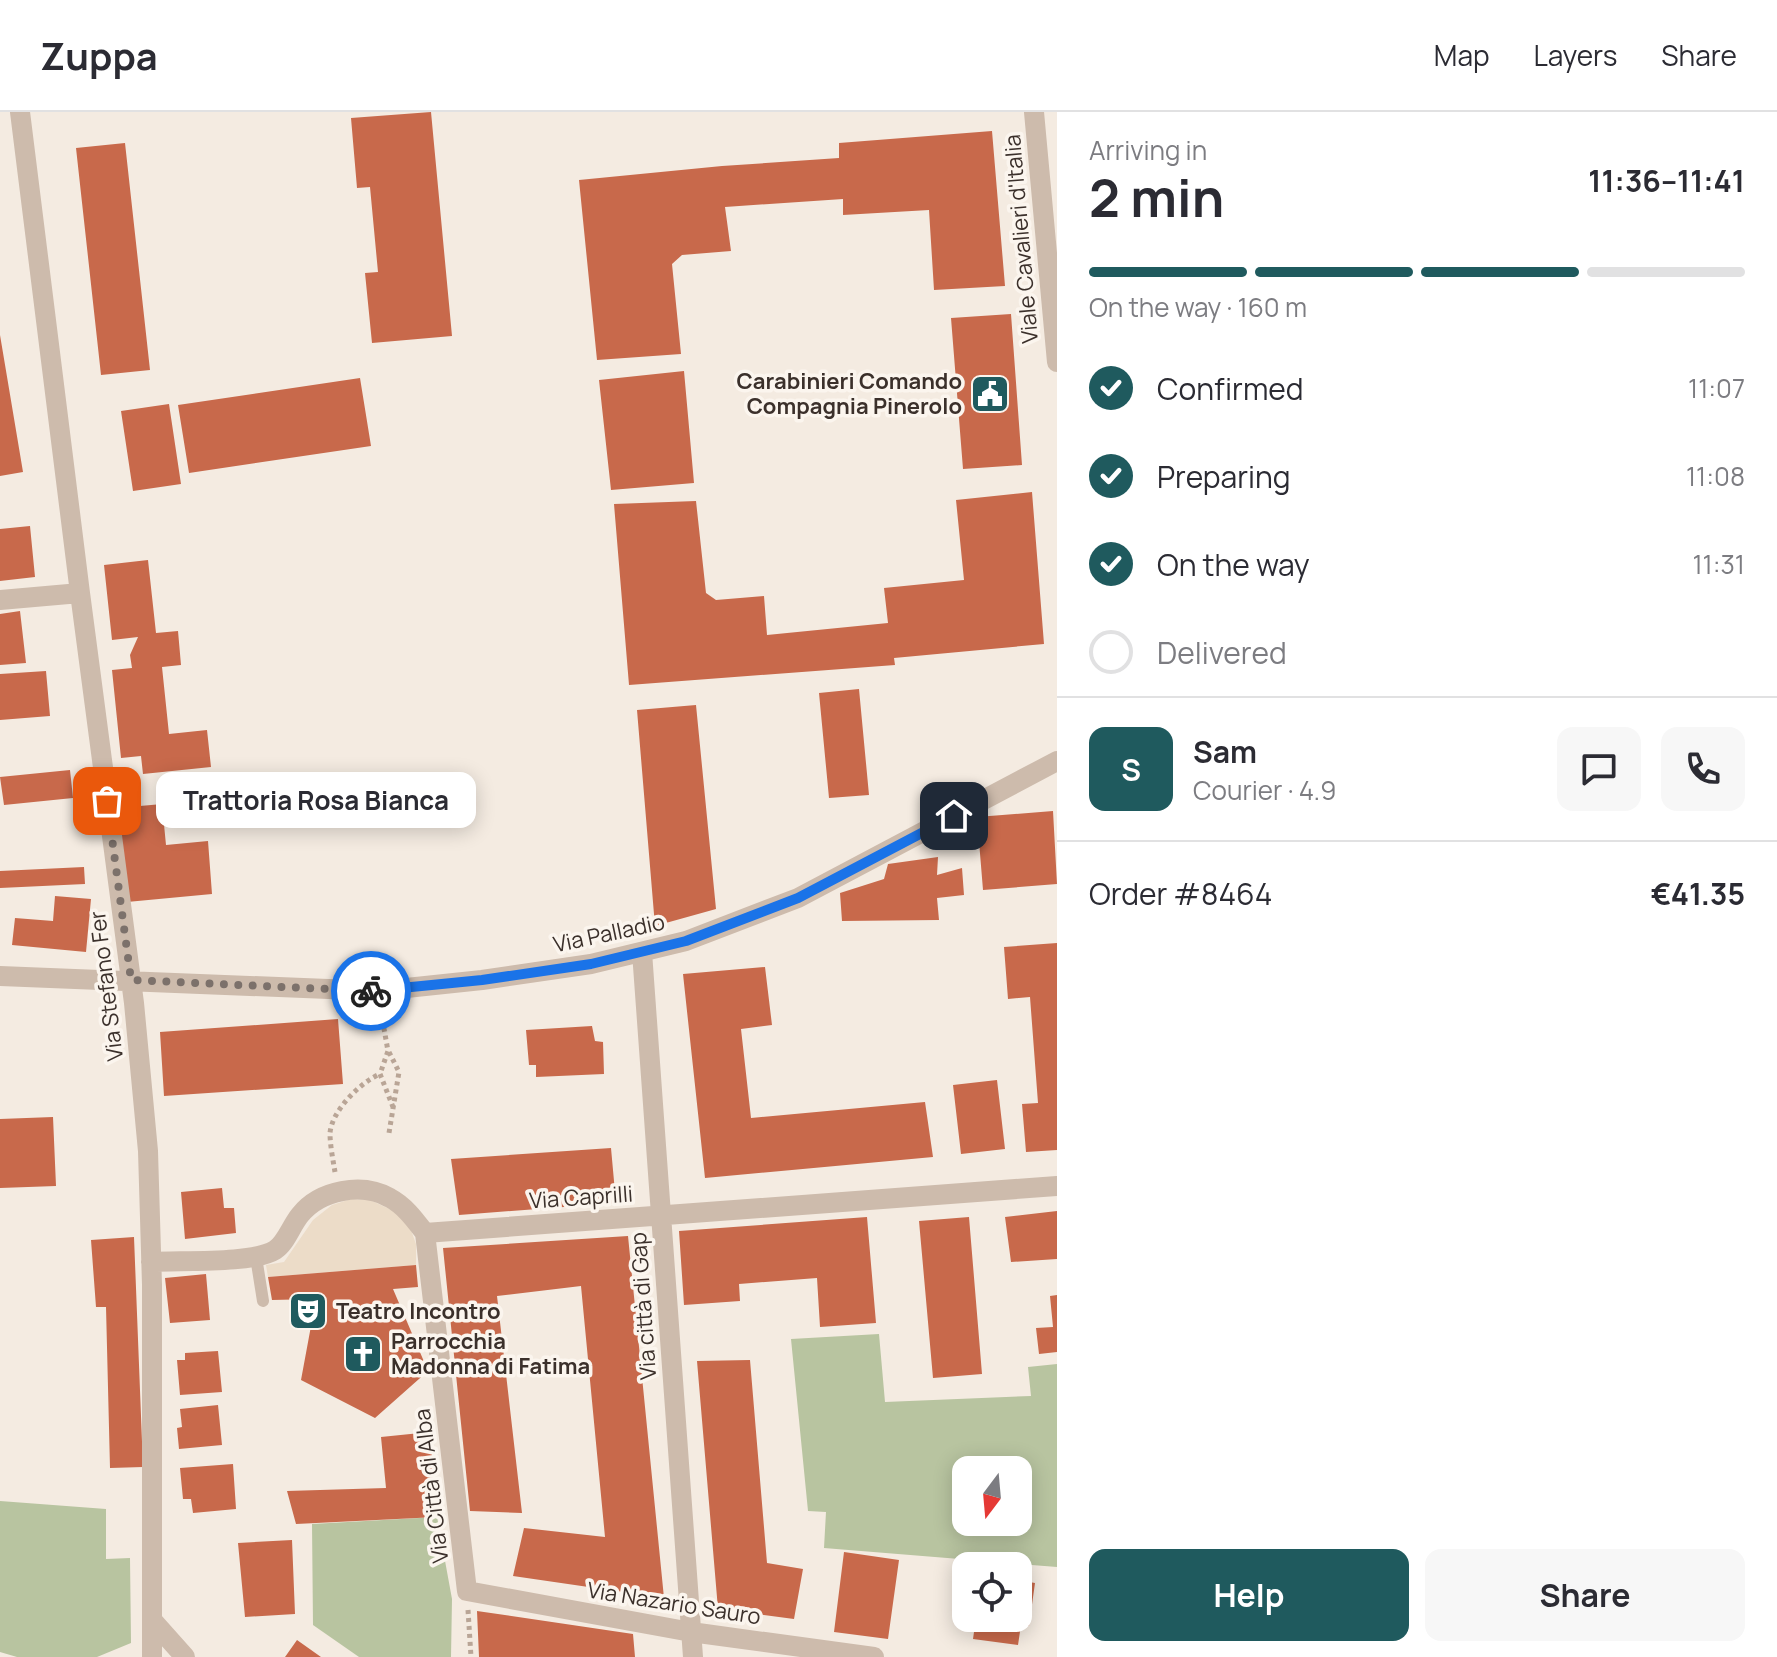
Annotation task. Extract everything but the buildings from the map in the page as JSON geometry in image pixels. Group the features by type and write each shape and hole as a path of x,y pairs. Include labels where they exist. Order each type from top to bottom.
{"street":[{"name":"Via Stefano Fer","path":"20,112 131,980 142,1186 151,1262 152,1620 149,1654"},
{"name":"Viale Cavalieri d'Italia","path":"1034,112 1057,362"},
{"path":"0,600 80,593"},
{"name":"Via Palladio","path":"0,976 378,991 591,964 686,941 798,898 1057,761"},
{"name":"Via città di Gap","path":"642,952 693,1657"},
{"name":"Via Caprilli","path":"425,1233 1057,1186"},
{"path":"151,1262 256,1257 276,1250 301,1214 319,1198 340,1191 381,1187 410,1213 425,1233"},
{"name":"Via Città di Alba","path":"425,1233 467,1591"},
{"name":"Via Nazario Sauro","path":"467,1591 691,1632 874,1657"},
{"path":"152,1620 185,1657"}],"lane":[{"path":"256,1257 263,1301"}],"path":[{"path":"378,991 388,1051 399,1072 389,1133"},
{"path":"337,1180 330,1133 333,1122 362,1086 380,1074 388,1051"},
{"path":"380,1074 393,1107"},
{"path":"467,1591 471,1657"}],"green space":[{"path":"879,1334 885,1402 1031,1396 1028,1367 1057,1364 1057,1567 1032,1565 1032,1552 952,1552 952,1558 824,1548 826,1512 808,1511 791,1339"},
{"path":"0,1501 106,1509 106,1559 130,1558 131,1643 97,1657 17,1657 0,1652"},
{"path":"437,1517 452,1599 451,1657 359,1657 313,1625 312,1524"}],"shaded area":[{"path":"351,1199 370,1200 398,1213 411,1230 416,1244 416,1265 268,1277 266,1265 284,1262 313,1220 332,1205"}],"way so far":[{"path":"107,801 131,980 371,991"}],"place":[{"name":"Carabinieri Comando Compagnia Pinerolo","path":"990,394"},
{"name":"Trattoria Rosa Bianca","path":"107,801"},
{"name":"Teatro Incontro","path":"308,1311"},
{"name":"Parrocchia Madonna di Fatima","path":"363,1354"}],"route":[{"path":"371,991 482,980 591,964 686,941 798,898 954,816"}]}
